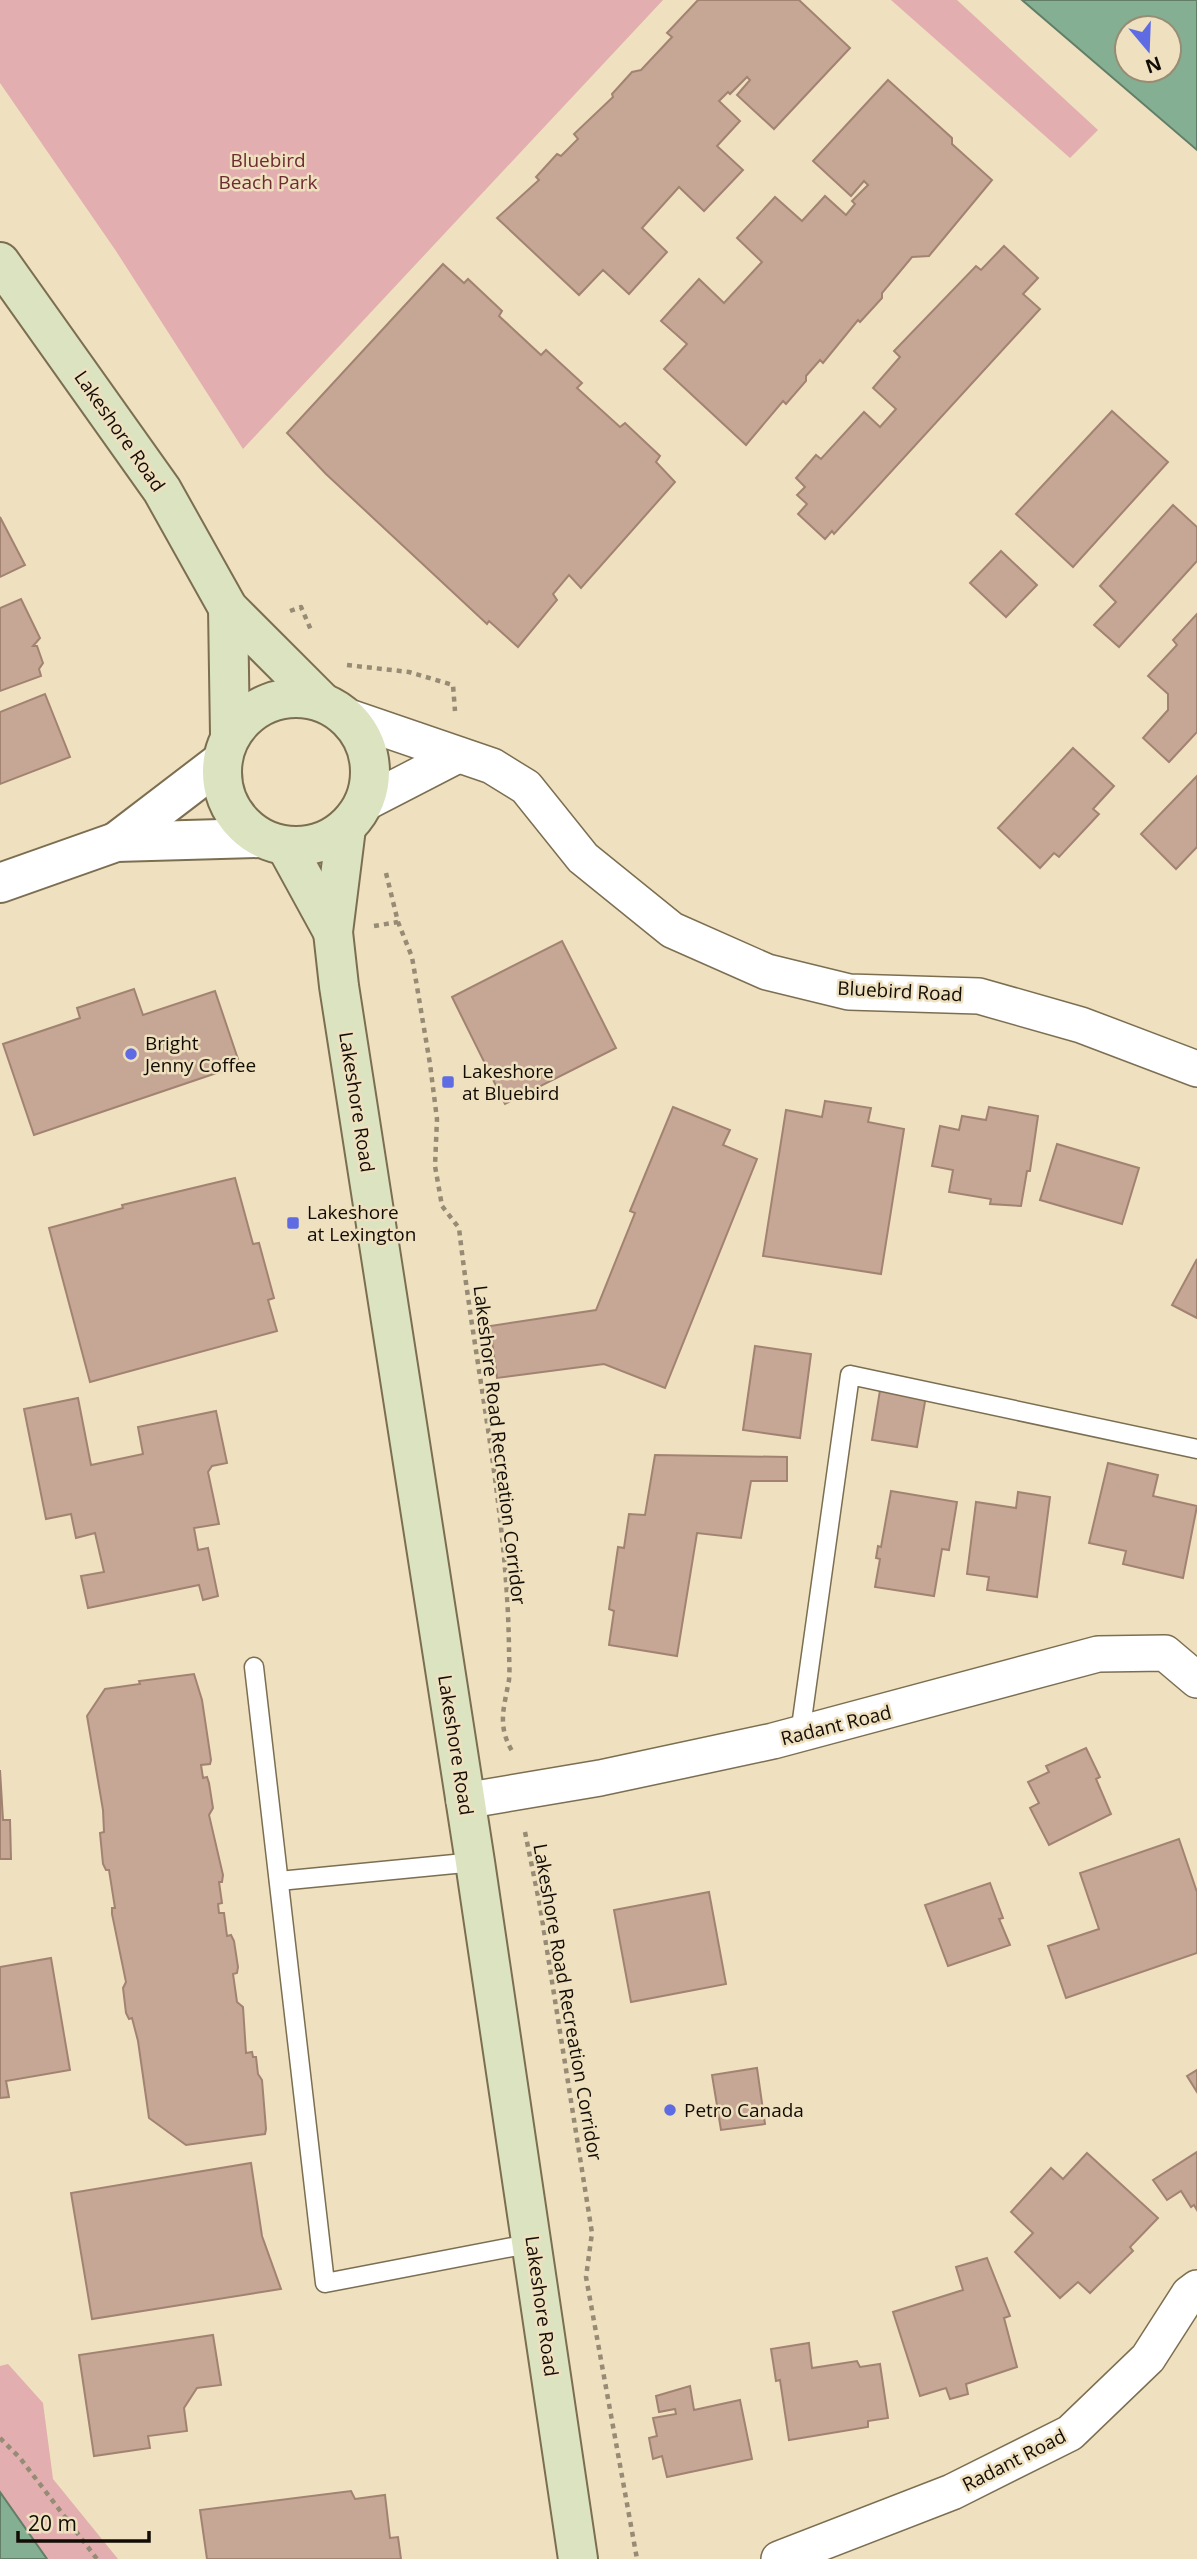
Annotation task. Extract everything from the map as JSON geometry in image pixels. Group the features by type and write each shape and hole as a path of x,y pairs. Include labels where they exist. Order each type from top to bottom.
{"main road":[{"name":"Lakeshore Road","path":"0,262 162,490 228,608 334,709"},
{"name":"Lakeshore Road","path":"226,748 228,608"},
{"path":"297,697 334,709 365,741 372,772 356,815 318,844 273,843 236,818 223,791 226,748 247,715 270,702 297,697"},
{"name":"Lakeshore Road","path":"356,815 333,932 339,986 533,2243 578,2559"},
{"name":"Lakeshore Road","path":"273,843 333,932"}],"street":[{"name":"Bluebird Road","path":"334,709 492,766 526,787 583,858 672,930 767,972 849,992 979,996 1081,1025 1197,1069"},
{"path":"116,842 226,748"},
{"path":"356,815 458,755"},
{"path":"0,883 116,842 273,843"},
{"name":"Radant Road","path":"464,1801 600,1778 800,1734 1098,1654 1165,1653 1197,1680"},
{"name":"Radant Road","path":"779,2559 952,2492 1070,2433 1148,2358 1189,2294 1197,2288"}],"lane":[{"path":"800,1734 850,1375 1197,1449"},
{"path":"254,1667 325,2283 533,2243"},
{"path":"279,1881 475,1862"}],"path":[{"name":"Lakeshore Road Recreation Corridor","path":"385,862 386,881 412,957 430,1064 437,1119 435,1166 442,1206 458,1228 496,1494 508,1626 509,1678 501,1712 504,1737 517,1760 527,1850 540,1906 592,2233 586,2277 637,2559"},
{"path":"0,2438 20,2458 97,2559"}],"green space":[{"name":"Bluebird Beach Park","path":"0,0 663,0 243,449 116,251 0,83"},
{"path":"891,0 957,0 1098,130 1070,158"},
{"path":"8,2364 43,2403 53,2479 118,2559 0,2559 0,2366"}],"shaded area":[{"path":"1022,0 1197,0 1197,150 1120,84 1183,84 1183,14 1113,14 1113,78"},
{"path":"0,2492 47,2559 0,2559"}],"building":[{"path":"698,0 799,0 850,48 774,129 737,95 750,80 747,77 730,94 728,92 719,101 740,121 717,146 743,170 704,211 679,187 642,228 667,252 629,294 603,270 579,295 497,218 539,180 536,177 557,154 561,156 578,139 574,134 613,97 612,94 632,72 641,70 672,37 667,33"},
{"path":"888,80 952,138 952,144 992,180 929,256 912,257 882,293 882,298 860,322 858,320 823,363 820,360 786,404 783,401 746,445 664,369 687,344 661,321 699,279 724,303 762,262 737,238 775,197 802,221 825,196 846,215 855,204 852,201 868,185 864,181 851,196 813,161"},
{"path":"1004,246 1038,278 1023,294 1040,309 834,534 832,531 825,539 798,514 807,504 797,495 805,487 796,478 816,455 821,459 864,412 880,427 896,409 873,388 900,357 894,351 976,266 981,270"},
{"path":"443,264 464,283 468,279 502,311 499,316 541,355 546,350 582,383 577,388 620,427 625,423 660,456 656,462 675,482 581,588 569,575 553,594 557,600 518,647 489,621 487,624 326,474 287,433"},
{"path":"1112,411 1168,462 1073,567 1016,514"},
{"path":"1173,505 1197,527 1197,561 1119,647 1094,625 1116,602 1100,586"},
{"path":"0,517 25,565 0,577"},
{"path":"1001,551 1037,585 1006,617 970,583"},
{"path":"21,599 40,638 33,646 37,646 43,663 39,669 41,676 0,691 0,608"},
{"path":"1197,614 1197,732 1169,762 1143,738 1168,710 1168,694 1148,676 1177,645 1173,640"},
{"path":"45,694 70,757 0,784 0,712"},
{"path":"1073,748 1114,786 1093,809 1099,814 1059,857 1054,853 1040,868 998,828"},
{"path":"1197,776 1197,847 1176,869 1141,834"},
{"path":"562,941 616,1048 505,1104 452,997"},
{"path":"134,989 143,1015 215,991 240,1065 34,1135 3,1044 80,1018 77,1008"},
{"path":"825,1101 871,1108 868,1122 904,1129 881,1274 763,1256 786,1110 822,1117"},
{"path":"673,1107 730,1130 723,1145 757,1159 665,1388 604,1364 497,1378 490,1326 596,1310 635,1213 630,1211"},
{"path":"989,1107 1038,1116 1030,1171 1027,1171 1021,1206 990,1204 991,1199 949,1192 953,1170 932,1166 940,1126 959,1130 962,1116 986,1120"},
{"path":"1057,1144 1139,1168 1122,1224 1040,1200"},
{"path":"235,1178 253,1244 259,1243 274,1298 268,1300 277,1331 90,1382 49,1228 123,1208 122,1205"},
{"path":"1197,1259 1197,1318 1172,1305"},
{"path":"755,1346 811,1354 800,1438 743,1430"},
{"path":"880,1390 926,1396 917,1447 872,1440"},
{"path":"78,1398 91,1465 143,1454 138,1427 216,1411 227,1463 212,1466 208,1472 219,1524 194,1528 198,1550 208,1548 218,1596 203,1600 199,1585 88,1608 81,1576 104,1572 95,1533 76,1538 71,1514 46,1519 24,1409"},
{"path":"655,1455 787,1457 787,1481 751,1481 741,1538 697,1533 677,1656 609,1645 614,1611 609,1609 618,1547 624,1548 629,1514 645,1515"},
{"path":"1108,1463 1158,1475 1153,1496 1197,1506 1183,1578 1123,1564 1126,1551 1089,1543"},
{"path":"891,1491 957,1502 949,1550 942,1549 934,1596 875,1587 880,1559 876,1558 878,1546 881,1547"},
{"path":"1018,1492 1050,1497 1037,1597 987,1590 989,1577 967,1574 976,1502 1016,1508"},
{"path":"194,1674 202,1700 211,1760 210,1764 201,1765 203,1778 207,1777 209,1783 213,1808 209,1815 223,1875 222,1882 219,1882 222,1903 218,1904 219,1913 224,1913 227,1936 231,1935 234,1941 238,1967 237,1973 233,1974 237,2002 243,2007 246,2053 252,2052 253,2057 256,2057 258,2074 262,2080 266,2129 265,2134 186,2145 149,2118 138,2041 132,2018 129,2019 126,2013 123,1988 126,1982 112,1914 112,1908 115,1908 109,1870 106,1870 103,1864 100,1833 104,1832 103,1810 87,1716 105,1689 140,1684 139,1681"},
{"path":"1086,1748 1100,1777 1096,1779 1111,1814 1049,1845 1030,1808 1039,1803 1028,1782 1049,1772 1046,1766"},
{"path":"0,1770 3,1820 10,1820 11,1859 0,1859"},
{"path":"1179,1839 1197,1892 1197,1953 1066,1998 1048,1946 1099,1929 1080,1873"},
{"path":"990,1883 1003,1918 999,1919 1010,1945 948,1966 925,1905"},
{"path":"709,1892 726,1984 631,2002 614,1910"},
{"path":"51,1958 70,2070 6,2081 9,2097 0,2098 0,1967"},
{"path":"757,2068 765,2124 721,2130 712,2075"},
{"path":"1197,2070 1197,2092 1187,2076"},
{"path":"1197,2152 1197,2210 1194,2205 1191,2207 1181,2191 1167,2200 1153,2180"},
{"path":"1087,2153 1158,2218 1130,2247 1133,2251 1090,2293 1078,2282 1060,2298 1015,2252 1033,2233 1011,2212 1051,2168 1063,2179"},
{"path":"251,2163 262,2236 281,2289 92,2319 71,2193"},
{"path":"987,2258 1010,2316 1004,2318 1017,2367 966,2384 968,2394 950,2399 946,2388 920,2396 893,2312 963,2290 956,2267"},
{"path":"213,2335 221,2385 197,2388 184,2408 187,2431 148,2436 150,2448 94,2456 79,2355"},
{"path":"809,2343 812,2368 857,2361 860,2367 880,2364 888,2418 868,2421 868,2427 789,2440 780,2380 776,2381 771,2349"},
{"path":"690,2386 694,2410 740,2400 752,2459 667,2477 662,2456 653,2459 649,2438 657,2436 653,2418 676,2414 675,2409 659,2412 656,2396"},
{"path":"351,2491 355,2499 385,2495 390,2538 398,2537 401,2559 207,2559 200,2510"}],"place":[{"name":"Bright Jenny Coffee","path":"131,1054"},
{"name":"Lakeshore at Bluebird","path":"448,1082"},
{"name":"Lakeshore at Lexington","path":"293,1223"},
{"name":"Petro Canada","path":"670,2110"}]}
